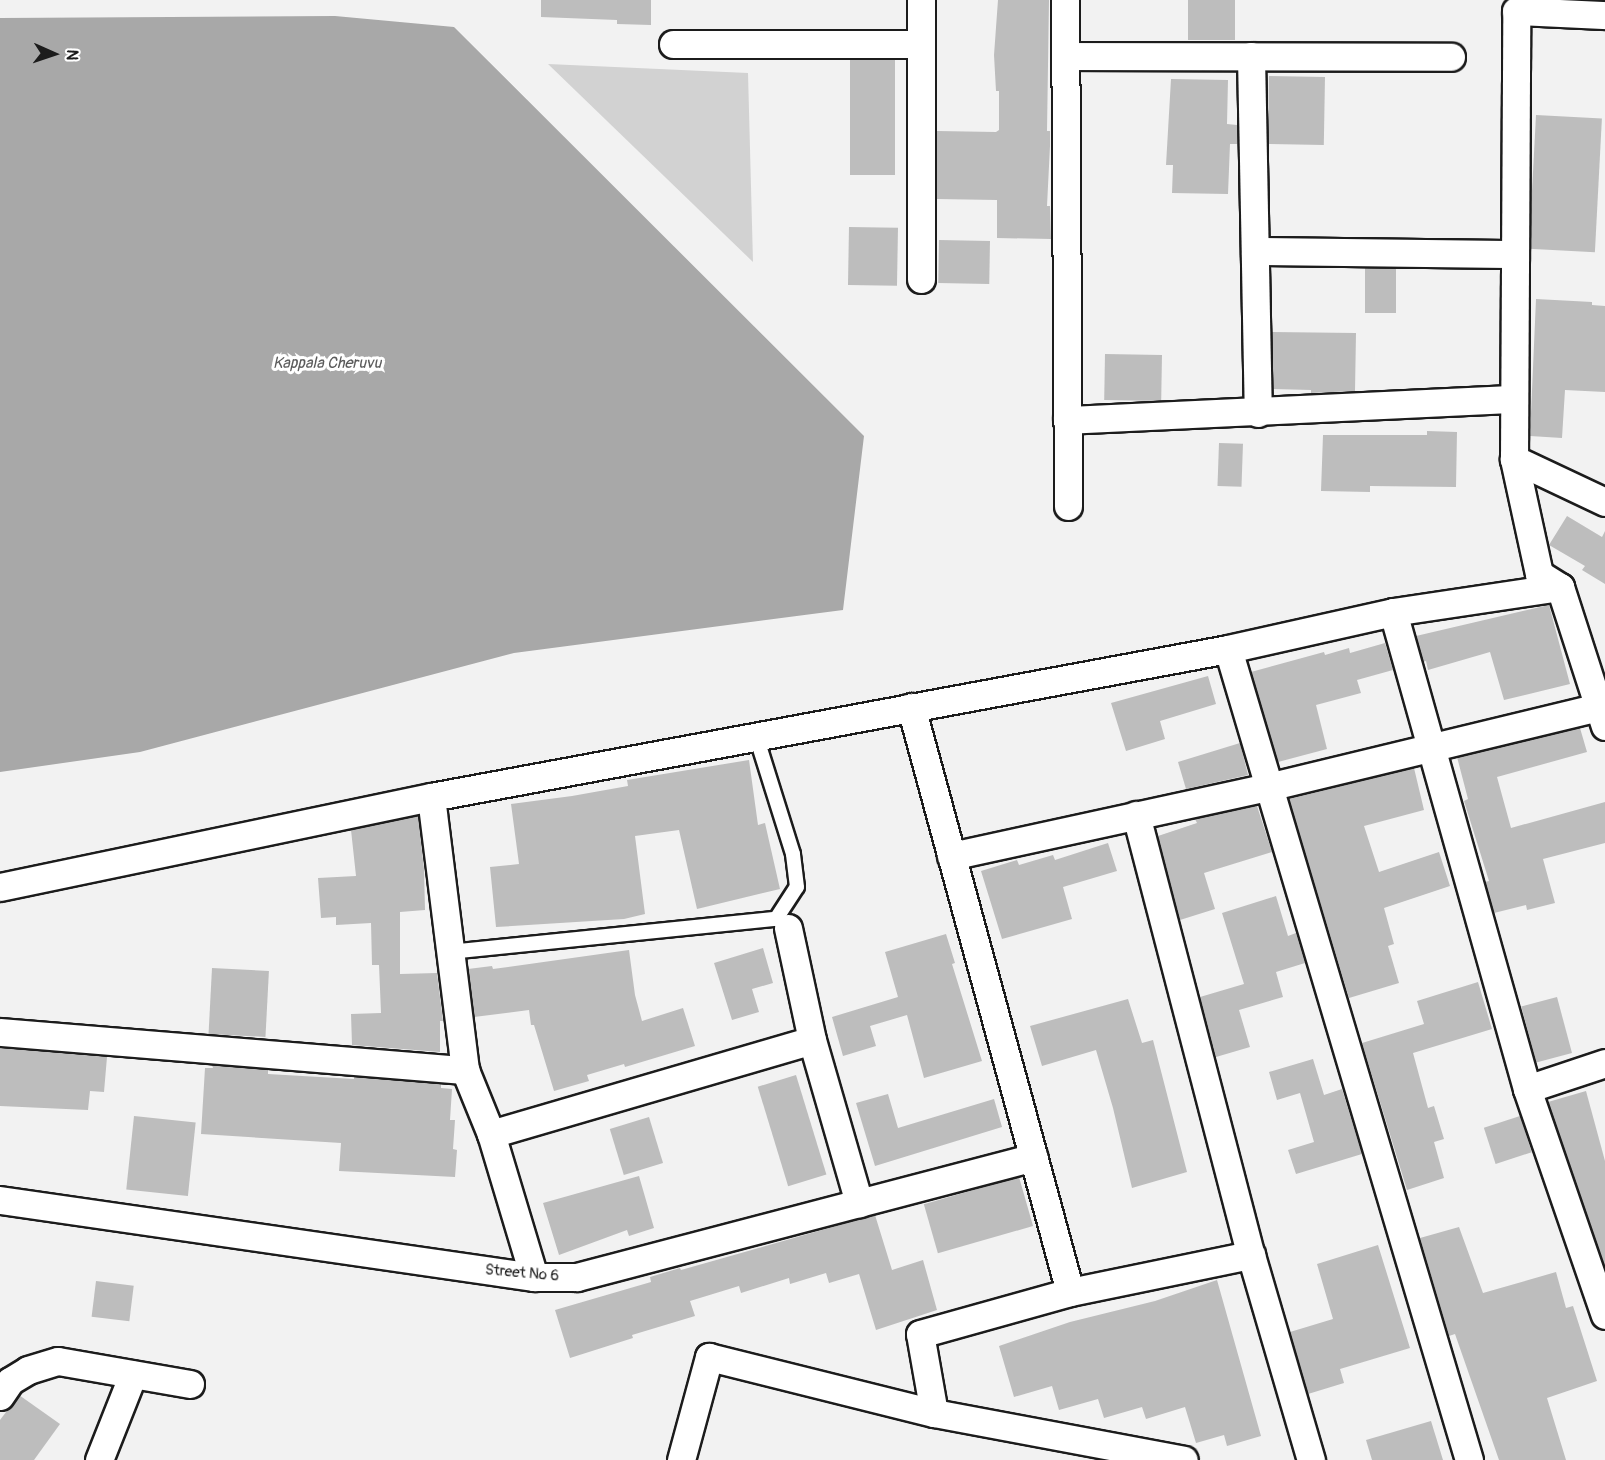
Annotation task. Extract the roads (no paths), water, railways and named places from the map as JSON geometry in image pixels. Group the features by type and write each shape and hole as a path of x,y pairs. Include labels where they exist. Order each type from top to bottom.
{"street":[{"path":"921,0 921,279"},
{"path":"1065,0 1068,506"},
{"path":"951,855 1268,788 1432,748 1602,716 1560,586 1539,574 1514,459 1513,399 1516,11 1605,15"},
{"path":"673,44 921,44"},
{"path":"1066,56 1451,57"},
{"path":"1251,56 1258,412"},
{"path":"1255,251 1514,254"},
{"path":"1067,420 1513,399"},
{"path":"1514,459 1605,502"},
{"path":"0,887 431,797 1228,650 1393,612 1560,586"},
{"path":"1393,612 1527,1089 1605,1315"},
{"path":"1228,650 1469,1460"},
{"path":"911,707 1070,1292"},
{"path":"431,797 465,1070 491,1134 534,1277"},
{"path":"1136,815 1251,1255 1311,1460"},
{"path":"788,928 812,1040 859,1203"},
{"path":"0,1032 465,1070"},
{"path":"491,1134 812,1040"},
{"path":"1527,1089 1605,1063"},
{"name":"Street No 6","path":"0,1200 534,1277 577,1277 1034,1157"},
{"path":"934,1413 920,1334 1070,1292 1251,1255"},
{"path":"681,1460 709,1357 934,1413 1184,1460"},
{"path":"0,1396 10,1381 28,1370 58,1361 190,1384"},
{"path":"99,1460 133,1374"}],"lane":[{"path":"449,952 776,920 797,887 793,854 756,736"}],"water":[{"name":"Kappala Cheruvu","path":"335,16 454,27 864,436 843,610 514,653 140,752 0,772 0,18"}]}
